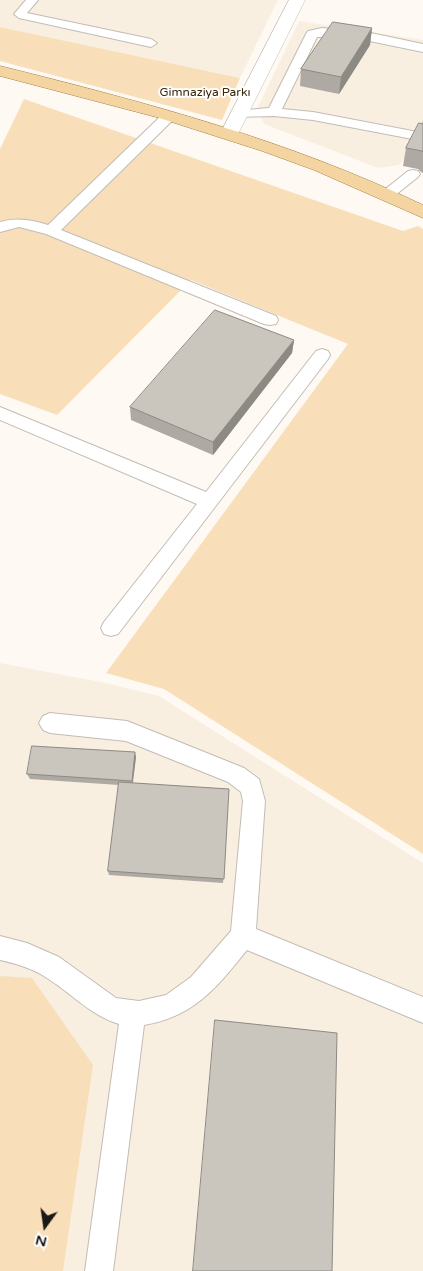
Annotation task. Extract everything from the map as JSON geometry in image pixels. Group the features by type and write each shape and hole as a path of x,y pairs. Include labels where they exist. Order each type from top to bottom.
{"main road":[{"path":"0,71 170,116 229,134 321,165 388,194 423,212"}],"street":[{"path":"229,134 297,0"}],"lane":[{"path":"32,0 21,10 20,14 151,42"},
{"path":"274,112 312,34 318,31 339,32 423,48"},
{"path":"240,114 274,112 313,116 423,136"},
{"path":"51,231 170,116"},
{"path":"388,194 413,174"},
{"path":"0,228 10,223 22,223 51,231 270,320"},
{"path":"111,628 322,355"},
{"path":"0,413 209,501"},
{"path":"0,948 40,959 108,1007 133,1014 158,1012 180,1002 202,984 243,936 254,801 250,786 236,774 127,731 50,723"},
{"path":"243,936 423,1010"},
{"path":"99,1271 133,1014"}],"shaded area":[{"path":"0,0 278,0 240,78 0,27"},
{"path":"299,21 423,40 423,145 418,143 399,165 378,168 264,124 257,109"},
{"path":"0,663 101,682 159,696 423,863 423,1271 0,1271"}],"green space":[{"name":"Gimnaziya Parkı","path":"0,27 240,78 222,120 0,61"},
{"path":"24,99 403,231 418,226 423,229 423,854 164,689 106,673 348,344 191,280 57,415 0,394 0,149"},
{"path":"0,976 32,978 93,1065 63,1271 0,1271"}],"building":[{"path":"333,22 372,28 341,77 301,69"},
{"path":"419,123 423,124 423,152 406,148"},
{"path":"215,310 294,340 213,442 130,407"},
{"path":"32,746 135,752 132,781 27,774"},
{"path":"119,782 229,789 224,879 108,871"},
{"path":"215,1020 337,1033 332,1271 193,1271"}]}
